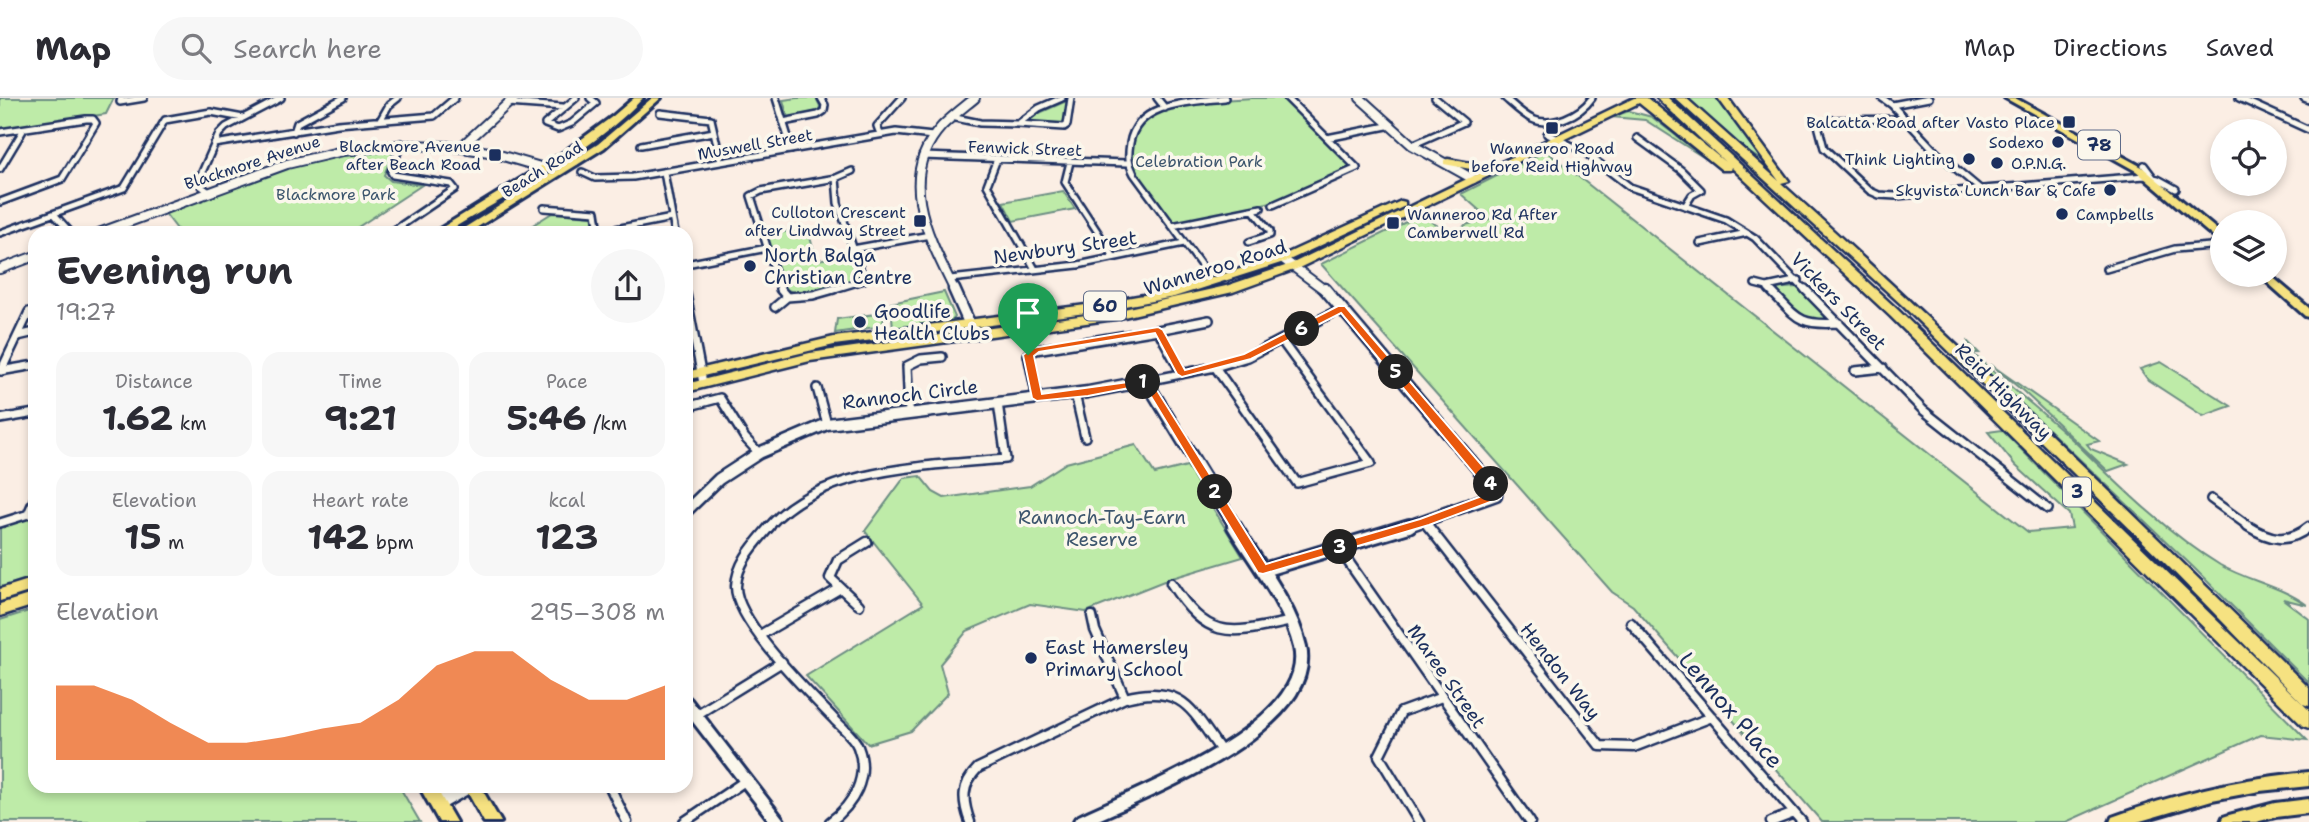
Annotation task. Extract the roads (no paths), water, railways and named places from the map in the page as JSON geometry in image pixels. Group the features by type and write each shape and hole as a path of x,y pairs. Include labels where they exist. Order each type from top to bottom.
{"highway":[{"path":"1640,98 1836,257"},
{"name":"Wanneroo Road","path":"972,328 1148,309 1215,293 1295,266 1471,174 1621,101 1640,98"},
{"name":"Reid Highway","path":"1662,98 1836,257 2309,721"},
{"name":"Reid Highway","path":"1680,98 1851,252 2258,646 2309,699"},
{"path":"1723,98 1745,124 1760,153 1851,252"},
{"path":"1621,101 1658,113"},
{"path":"1446,163 1471,174"},
{"path":"1446,163 1453,172 1450,180"},
{"name":"Wanneroo Road","path":"696,377 1130,302 1218,281 1283,259 1450,180 1471,174"},
{"path":"0,595 28,586"},
{"path":"0,610 28,601"}],"main road":[{"name":"Beach Road","path":"471,226 549,173 639,98"},
{"name":"Beach Road","path":"450,226 523,182 585,156 623,130 657,98"},
{"name":"78","path":"2009,98 2176,189 2210,219"},
{"name":"78","path":"2020,98 2149,176 2210,229"},
{"path":"523,182 535,165"},
{"path":"2287,284 2309,303"},
{"path":"2278,287 2309,314"},
{"path":"2118,822 2178,800 2221,790 2309,779"},
{"path":"474,793 493,822"},
{"path":"434,797 448,822"},
{"path":"2229,822 2275,810 2309,806"}],"street":[{"path":"121,98 120,102 144,98"},
{"path":"208,192 201,186 199,179 223,129 281,98"},
{"path":"294,132 297,123 343,98"},
{"path":"381,119 398,98"},
{"path":"215,144 381,119 434,116 455,98"},
{"path":"576,98 545,124 547,127 552,129 568,126 596,103 590,98"},
{"path":"784,98 776,99 792,150"},
{"path":"783,122 818,115 824,111 825,105 821,98"},
{"path":"880,134 877,126 902,98"},
{"path":"972,328 917,207 916,172 921,156 933,136 975,98"},
{"path":"1018,124 1039,108 1062,98"},
{"path":"951,117 979,123 1064,127 1067,125 1071,98"},
{"path":"1157,98 1165,108"},
{"path":"1206,272 1127,163 1135,124 1145,115 1165,108 1226,98"},
{"path":"1273,205 1357,167 1287,98"},
{"path":"1362,98 1413,144 1446,163"},
{"path":"1413,144 1464,122 1435,98"},
{"path":"1505,98 1531,119 1542,122 1564,117 1586,107 1592,98"},
{"path":"1882,98 1892,105 1936,152 1980,190"},
{"path":"1892,105 1929,98"},
{"path":"2239,98 2309,130"},
{"path":"2304,98 2309,100"},
{"path":"460,146 509,100 563,107"},
{"path":"0,233 128,185 162,119 211,112 243,118"},
{"path":"660,113 711,119 721,162"},
{"path":"1906,119 1830,120 1818,125 1824,148 1870,191 1889,197 2149,176"},
{"path":"0,132 86,120 96,122 62,179 0,202"},
{"path":"1327,138 1391,125"},
{"path":"0,169 24,129"},
{"name":"Muswell Street","path":"582,172 595,178 611,180 896,131 933,136"},
{"path":"640,145 714,132"},
{"name":"Vickers Street","path":"1550,136 1585,154 1630,187 1726,220 1747,233 1799,280 1923,410 2048,509"},
{"path":"1637,138 1681,170 1701,190 1692,195 1685,206"},
{"path":"400,226 453,191 455,186 393,175 391,172 401,144"},
{"name":"Blackmore Avenue","path":"112,226 309,158 401,144 460,146 545,164 549,173"},
{"name":"Blackmore Avenue","path":"460,146 535,165 549,173"},
{"name":"Fenwick Street","path":"921,156 1127,163"},
{"path":"997,159 987,186 1034,269"},
{"path":"1070,162 1065,182 1114,257"},
{"path":"744,192 753,193 836,178 852,171"},
{"path":"664,172 674,226"},
{"path":"775,307 787,297 814,295 864,280 838,203 836,178"},
{"name":"Blackmore Avenue","path":"118,226 208,192"},
{"path":"753,193 751,196 780,289 787,297"},
{"path":"544,208 596,212 597,226"},
{"path":"1172,226 1261,208"},
{"path":"1250,242 1270,235 1270,231 1253,210"},
{"path":"54,214 65,226"},
{"path":"629,226 672,218"},
{"path":"1700,243 1747,233"},
{"path":"853,249 930,235"},
{"name":"Newbury Street","path":"950,279 1114,257 1184,243"},
{"path":"2106,270 2175,249 2210,247"},
{"path":"693,263 767,248"},
{"path":"0,268 28,258"},
{"path":"1263,570 1424,522 1494,497 1496,492 1323,286 1283,259"},
{"path":"1755,284 1767,287 1799,280"},
{"path":"1767,287 1802,322 1813,325 1839,323"},
{"path":"1080,822 1222,752 1264,727 1285,704 1300,662 1299,640 1292,621 1146,381 1215,367 1248,357 1342,308"},
{"path":"0,371 28,314"},
{"path":"1037,398 1028,355 1031,351 1209,320"},
{"path":"1158,330 1182,374"},
{"path":"18,336 28,334"},
{"path":"1215,367 1297,483 1371,463 1281,340"},
{"path":"693,356 696,377"},
{"path":"909,413 907,366 921,359 942,357"},
{"path":"0,371 28,366"},
{"path":"1855,371 1883,368"},
{"name":"Rannoch Circle","path":"693,498 759,453 827,424 1075,394 1146,381"},
{"path":"817,388 827,424"},
{"path":"1075,394 1085,437"},
{"path":"693,405 720,398 745,438 759,453"},
{"path":"830,822 847,811 862,778 859,747 782,662 740,607 735,586 739,569 747,554 772,523 805,497 849,480 1006,459 998,403"},
{"path":"0,419 28,414"},
{"path":"2211,499 2253,530 2275,539 2293,539 2309,527"},
{"path":"0,523 28,514"},
{"name":"Hendon Way","path":"1424,522 1600,746 1634,747 1712,717"},
{"path":"859,605 830,578 833,564 867,542"},
{"name":"Maree Street","path":"1338,547 1530,822"},
{"path":"1171,583 1191,615 1210,628 1244,631 1292,621"},
{"path":"760,635 839,589"},
{"path":"1092,616 1095,630 1125,698"},
{"name":"Lennox Place","path":"1631,623 1802,822"},
{"path":"696,715 782,662"},
{"path":"970,822 962,802 962,791 966,781 978,768 1125,698 1152,690 1177,697 1222,752"},
{"path":"1419,822 1379,756 1401,712 1442,697"},
{"path":"693,711 778,822"},
{"path":"684,822 745,781"},
{"path":"613,793 627,822"},
{"path":"1771,822 1794,813"}],"place":[{"name":"Balcatta Road after Vasto Place","path":"2069,122"},
{"name":"Wanneroo Road before Reid Highway","path":"1552,128"},
{"name":"Sodexo","path":"2058,142"},
{"name":"Blackmore Avenue after Beach Road","path":"495,155"},
{"name":"Think Lighting","path":"1969,159"},
{"name":"O.P.N.G.","path":"1997,163"},
{"name":"Skyvista Lunch Bar & Cafe","path":"2110,190"},
{"name":"Campbells","path":"2062,214"},
{"name":"Culloton Crescent after Lindway Street","path":"920,221"},
{"name":"Wanneroo Rd After Camberwell Rd","path":"1393,223"},
{"name":"North Balga Christian Centre","path":"750,266"},
{"name":"Goodlife Health Clubs","path":"860,322"},
{"name":"East Hamersley Primary School","path":"1031,658"}],"park label":[{"name":"Celebration Park","path":"1199,161"},
{"name":"Blackmore Park","path":"336,194"},
{"name":"Rannoch-Tay-Earn Reserve","path":"1102,528"}]}
